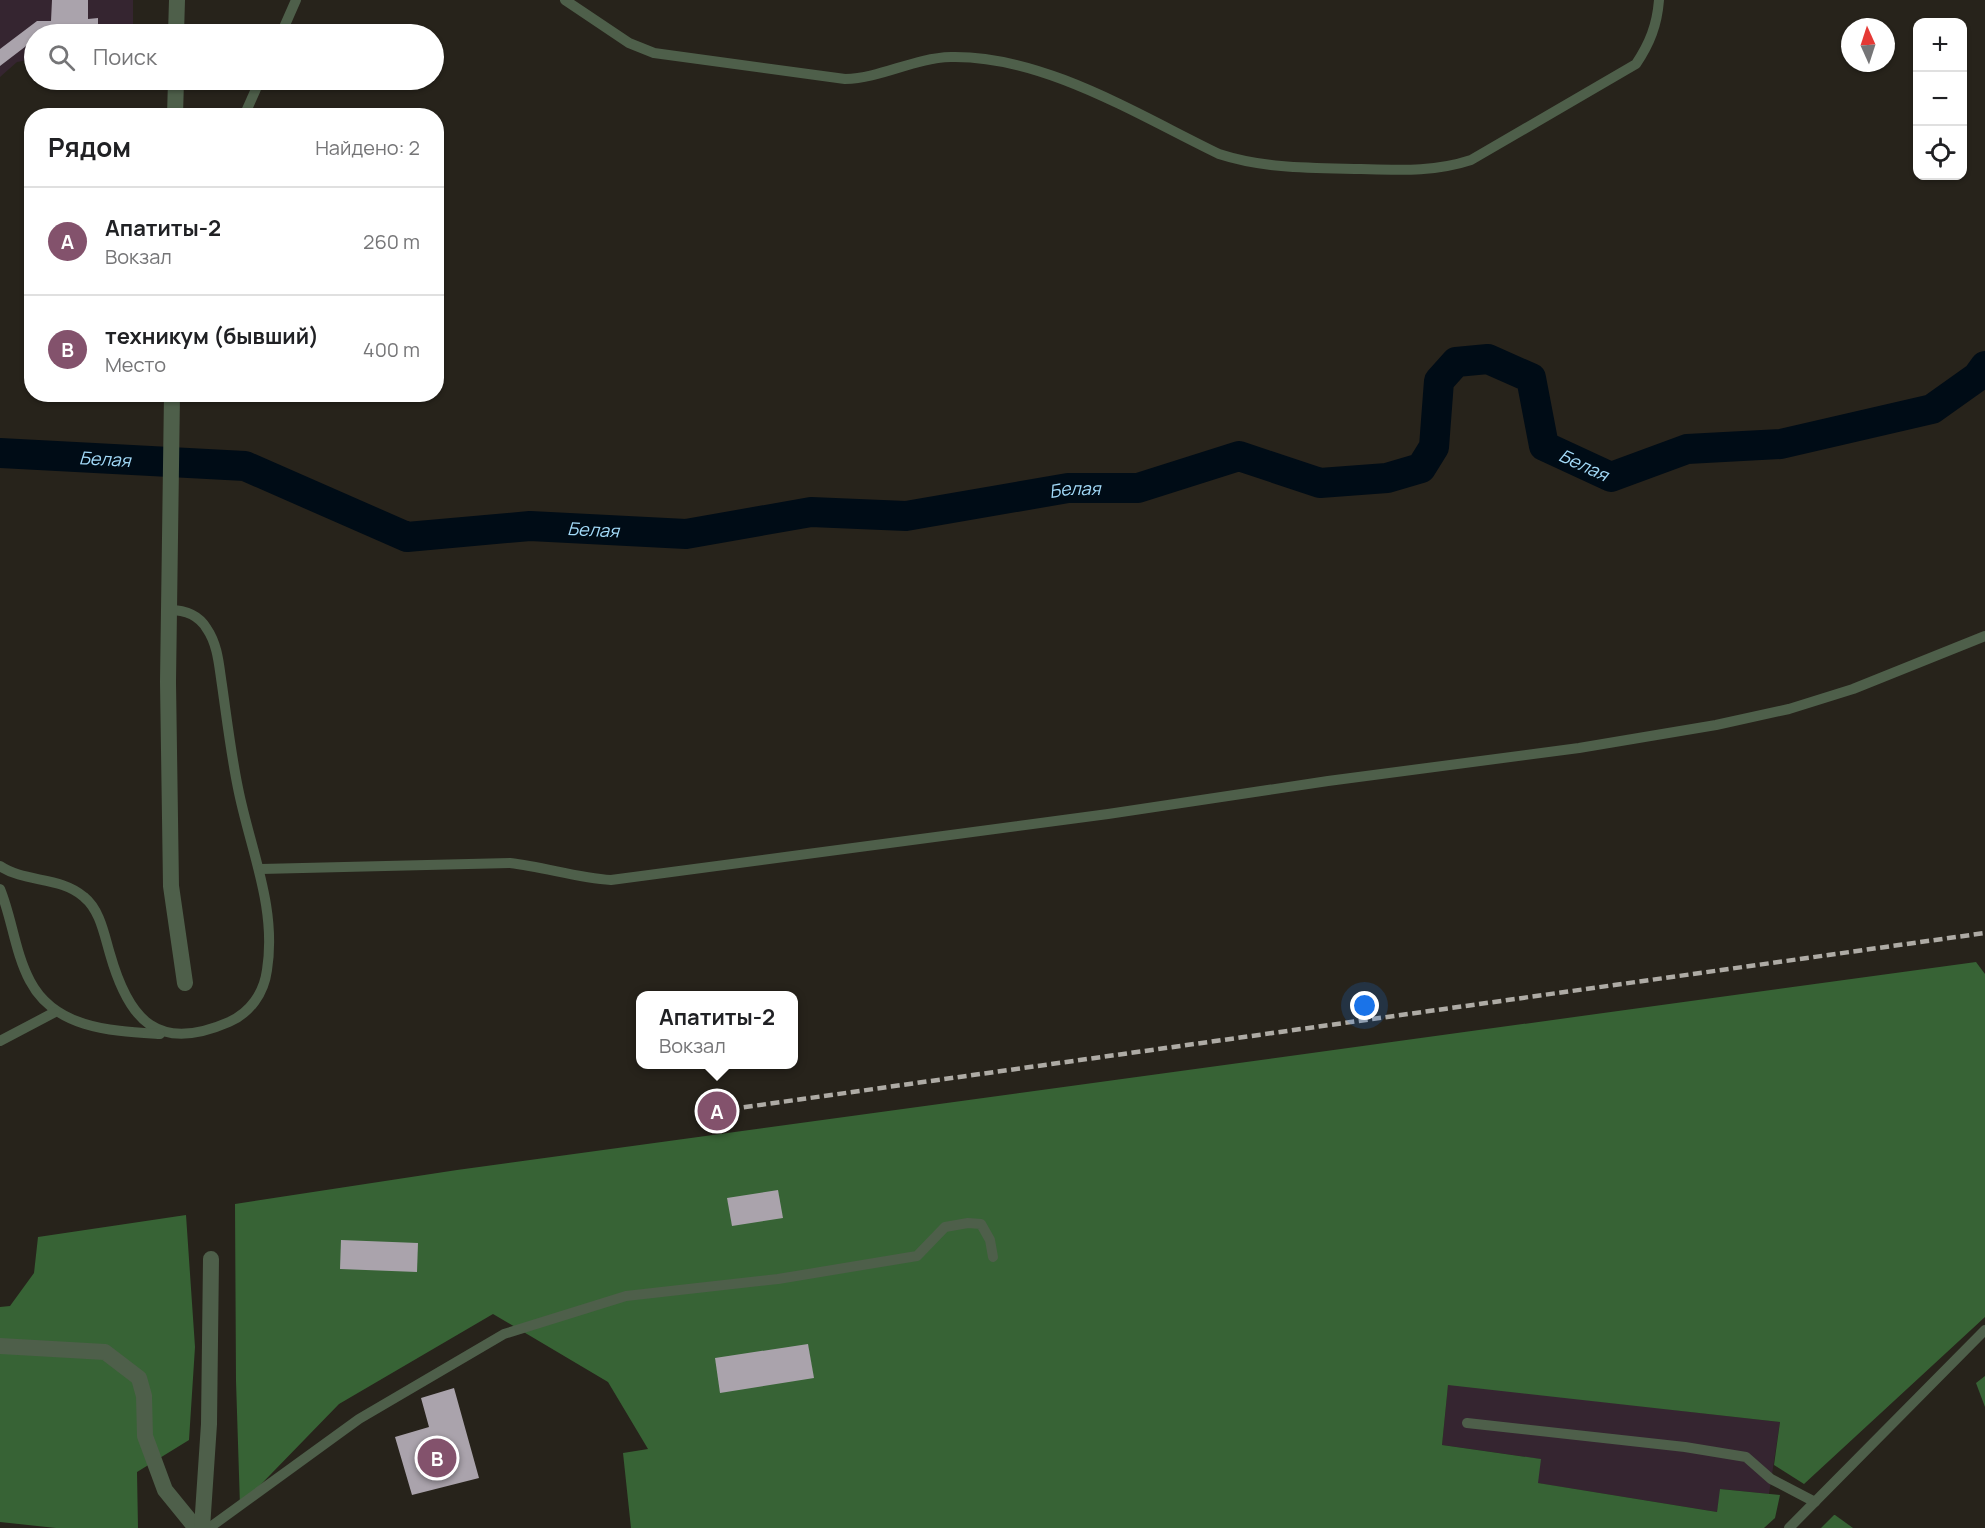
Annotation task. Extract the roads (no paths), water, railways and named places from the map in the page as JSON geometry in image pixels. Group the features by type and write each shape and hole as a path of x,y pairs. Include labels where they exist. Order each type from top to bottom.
{"street":[{"path":"176,24 177,0"},
{"path":"175,108 176,90"},
{"path":"171,403 169,610 171,886 185,983"},
{"path":"202,1528 209,1424 211,1259"},
{"path":"0,1346 105,1352 139,1378 144,1396 145,1436 165,1490 196,1528"}],"lane":[{"path":"285,24 296,0"},
{"path":"565,0 629,43 654,53 845,79 876,76 910,62 930,58 953,57 1013,62 1054,75 1219,154 1243,161 1302,168 1421,170 1451,166 1471,160 1630,69 1649,45 1657,22 1659,0"},
{"path":"248,108 256,90"},
{"path":"1,896 30,982 55,1012 82,1024 115,1031 166,1034 201,1030 230,1022 242,1016 256,1000 267,973 269,955 261,869 238,789 215,645 201,621 180,610 169,610"},
{"path":"261,869 510,863 540,867 579,878 611,880 1108,814 1328,781 1579,748 1716,725 1790,709 1853,689 1985,636"},
{"path":"0,866 70,887 86,898 104,932 126,997 141,1020 166,1034"},
{"path":"0,1041 55,1012"},
{"path":"209,1528 359,1419 504,1334 626,1296 778,1279 917,1256 945,1227 968,1223 981,1224 990,1240 993,1257"},
{"path":"1789,1528 1985,1330"},
{"path":"1467,1423 1746,1457 1771,1479 1815,1502"}],"waterway":[{"name":"Белая","path":"0,453 245,466 407,537 530,526 686,534 811,512 906,516 1068,488 1138,488 1239,456 1320,483 1387,478 1421,468 1434,447 1439,381 1456,362 1488,359 1531,378 1544,446 1611,477 1687,449 1781,444 1932,409 1977,377 1985,366"}],"railway":[{"path":"717,1111 1985,933"}],"place":[{"name":"Апатиты-2","path":"717,1111"},
{"name":"техникум (бывший)","path":"437,1458"}]}
